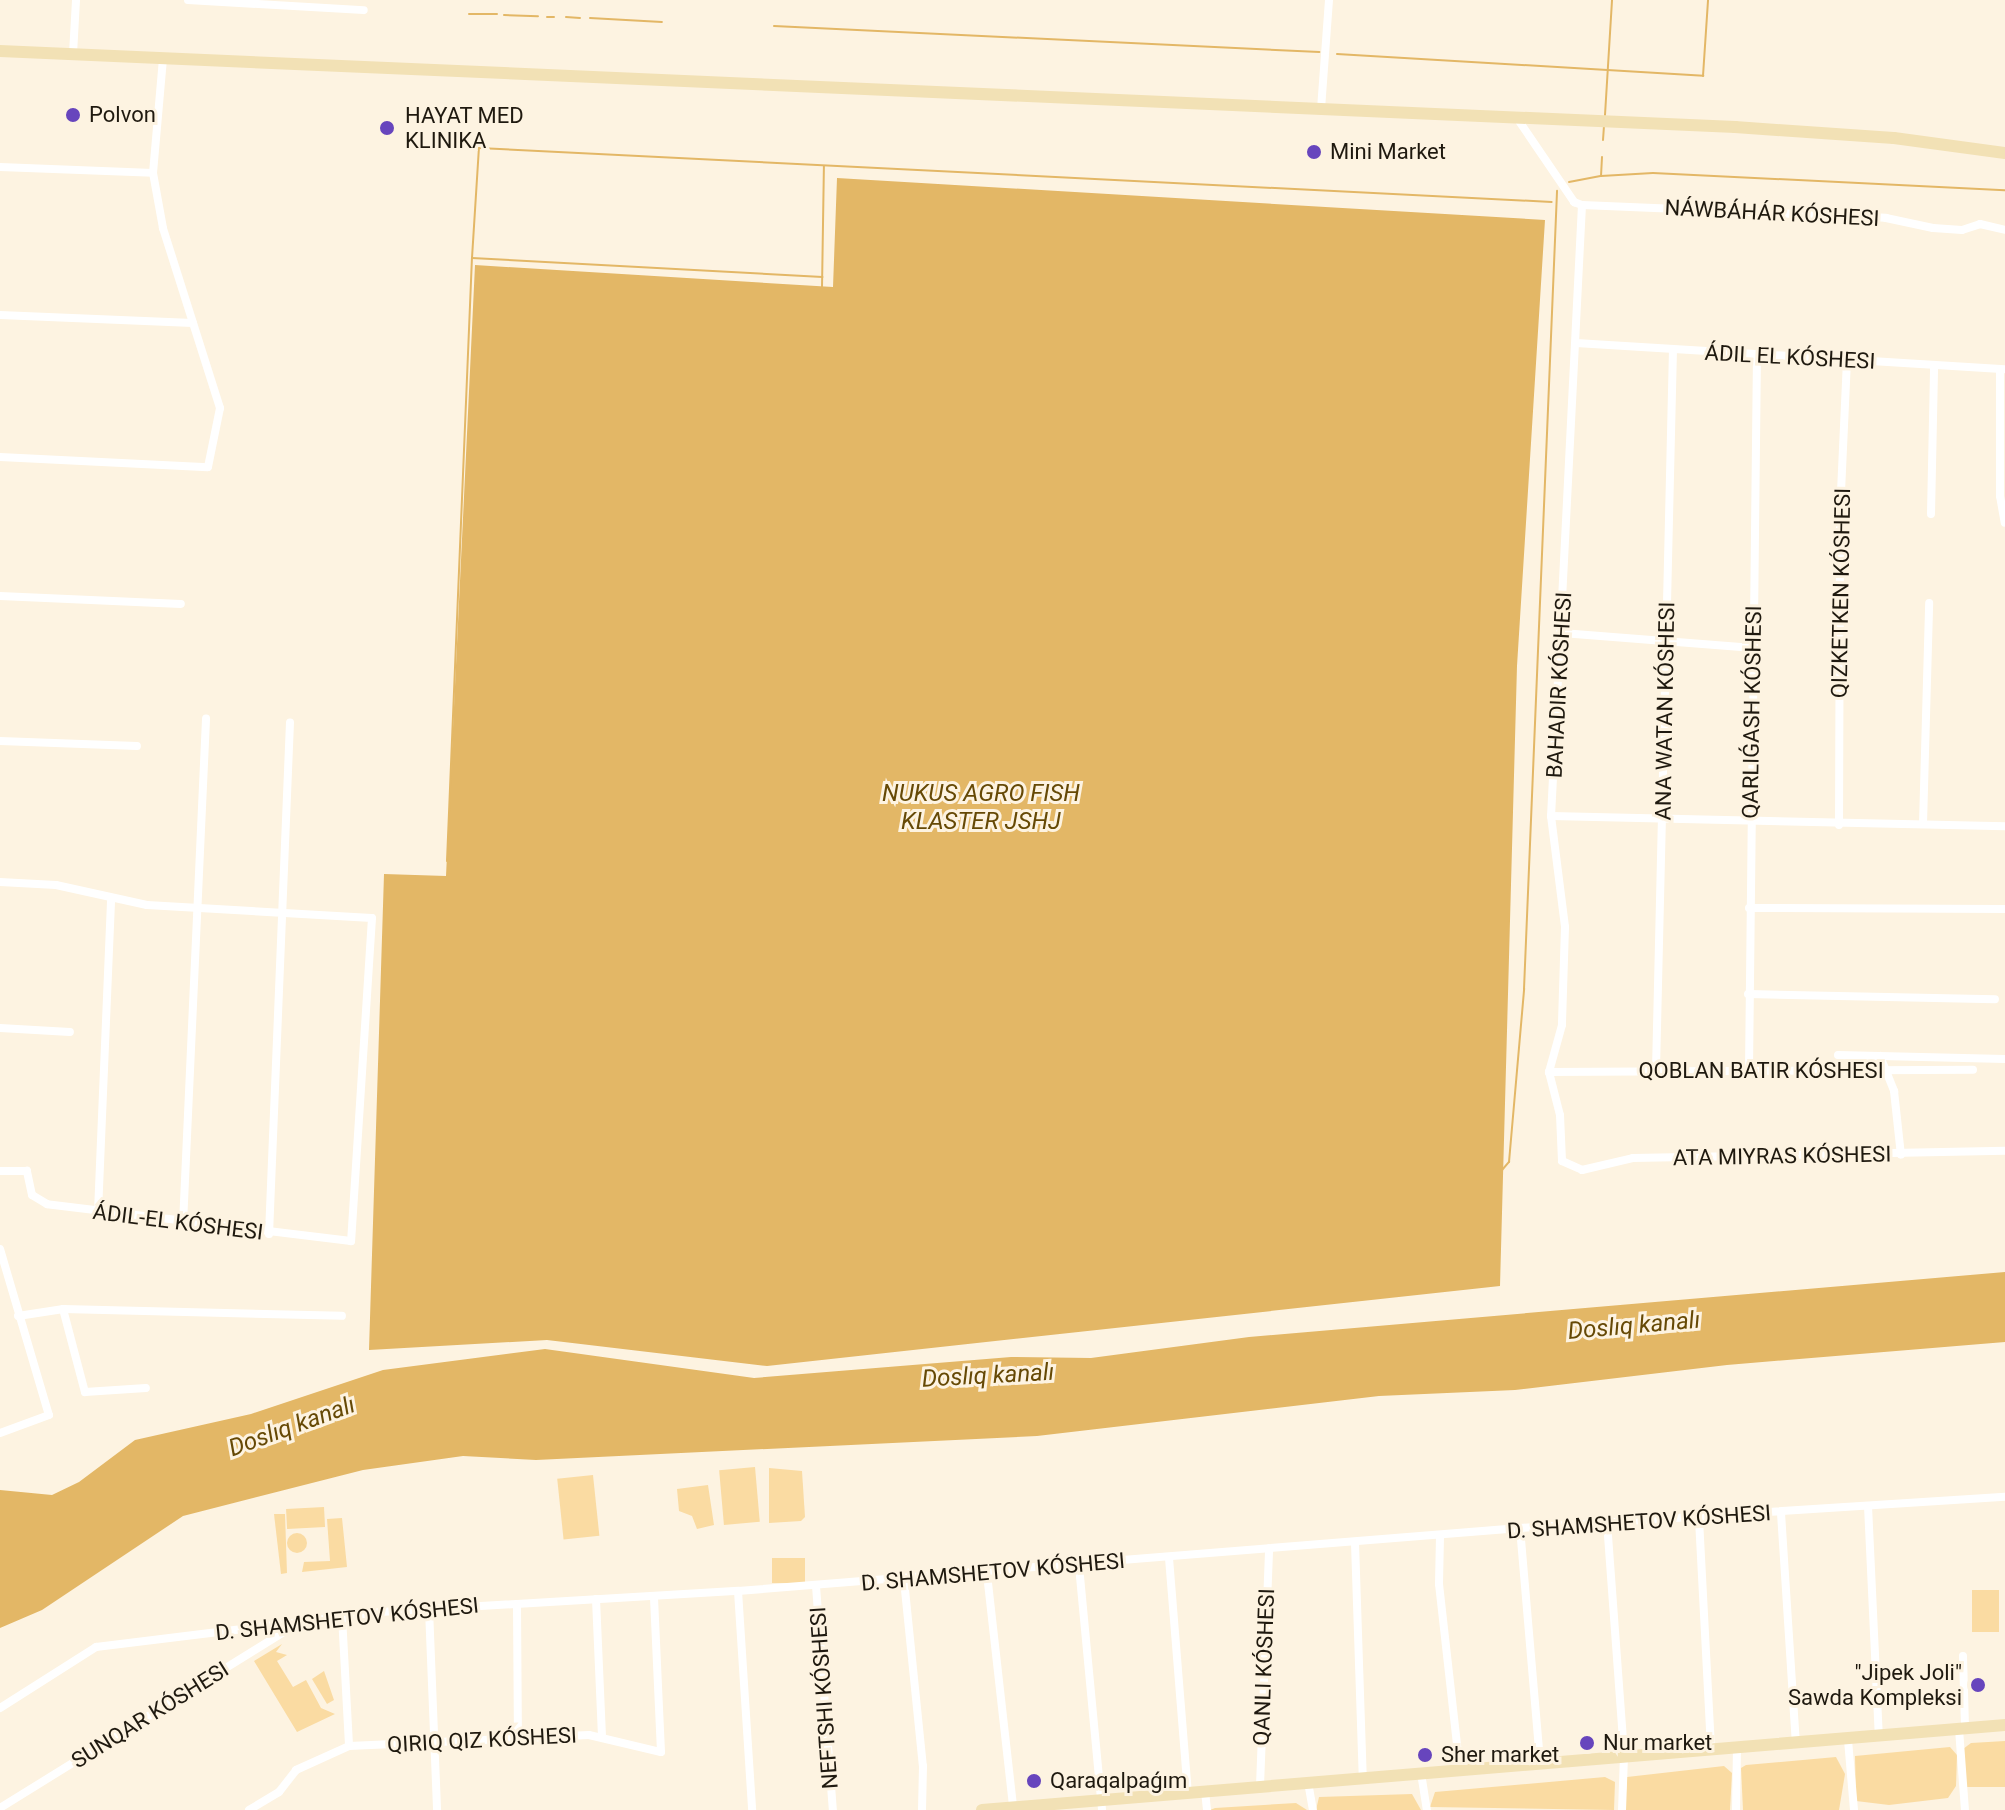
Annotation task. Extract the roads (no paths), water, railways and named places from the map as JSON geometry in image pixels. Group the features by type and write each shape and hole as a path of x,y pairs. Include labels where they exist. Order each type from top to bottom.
{"main road":[{"path":"0,51 1637,123 1894,138 2005,153"},
{"path":"982,1810 1101,1805 1188,1792 2005,1725"}],"street":[{"path":"73,54 76,0"},
{"path":"188,0 364,10"},
{"path":"1321,109 1329,0"},
{"path":"0,457 208,467 220,408 163,228 153,173 163,59"},
{"path":"1517,118 1574,202 1582,205 1551,816 1565,967 1562,1025 1549,1072 1973,1070"},
{"path":"0,167 153,173"},
{"name":"NÁWBÁHÁR KÓSHESI","path":"1582,205 1886,218 1933,228 1962,230 1980,224 2005,230"},
{"path":"0,315 193,323"},
{"name":"ÁDIL EL KÓSHESI","path":"1576,343 2002,369"},
{"name":"ANA WATAN KÓSHESI","path":"1656,1070 1673,351"},
{"path":"1749,1070 1757,354"},
{"path":"1839,825 1840,514 1847,361"},
{"path":"1931,514 1934,365"},
{"path":"2002,369 2000,496 2005,523"},
{"path":"0,596 181,604"},
{"path":"1923,824 1929,603"},
{"path":"1562,633 1668,645 1753,648"},
{"path":"183,1224 206,719"},
{"path":"269,1234 279,910 290,722"},
{"path":"0,741 137,746"},
{"path":"1551,816 1663,817 1839,825 2005,826"},
{"path":"0,882 56,885 111,901 197,909 279,910"},
{"path":"98,1212 111,901"},
{"path":"1749,908 2005,909"},
{"name":"ÁDIL-EL KÓSHESI","path":"0,1171 27,1171 32,1195 47,1204 183,1224 351,1241 372,918 279,910"},
{"path":"1748,994 1995,999"},
{"path":"0,1028 70,1032"},
{"path":"1838,1055 2005,1059"},
{"path":"1880,1056 1894,1091 1901,1155"},
{"name":"ATA MIYRAS KÓSHESI","path":"1549,1072 1560,1115 1562,1161 1582,1170 1633,1158 2005,1151"},
{"path":"0,1249 49,1415 0,1433"},
{"path":"18,1316 63,1309 342,1316"},
{"path":"63,1309 85,1392 146,1388"},
{"name":"D. SHAMSHETOV KÓSHESI","path":"0,1708 96,1647 342,1616 904,1580 1520,1528 1699,1519 2005,1497"},
{"path":"1868,1506 1873,1690 1880,1737"},
{"path":"1781,1513 1796,1743"},
{"path":"1699,1519 1711,1749"},
{"path":"1607,1522 1624,1756 1622,1810"},
{"path":"1520,1528 1540,1763"},
{"path":"1440,1536 1439,1584 1460,1770"},
{"path":"1355,1543 1363,1778"},
{"path":"1260,1786 1269,1548"},
{"path":"1169,1558 1188,1792"},
{"path":"1079,1566 1101,1805"},
{"path":"987,1574 1013,1807"},
{"path":"904,1580 923,1766 922,1810"},
{"name":"NEFTSHI KÓSHESI","path":"816,1586 833,1810"},
{"path":"738,1591 752,1810"},
{"path":"249,1810 279,1792 296,1770 349,1746 602,1737 661,1752 654,1596"},
{"path":"596,1599 602,1737"},
{"path":"517,1604 518,1741"},
{"path":"429,1609 437,1810"},
{"path":"342,1616 349,1746"},
{"name":"SUNQAR KÓSHESI","path":"0,1808 300,1622"},
{"path":"1963,1656 1965,1810"},
{"path":"1848,1740 1854,1810"},
{"path":"1736,1810 1737,1747"},
{"path":"1421,1773 1427,1810"},
{"path":"1308,1782 1313,1810"},
{"path":"1205,1791 1207,1810"}],"water":[{"name":"NUKUS AGRO FISH KLASTER JSHJ","path":"837,178 1545,220 1517,666 1500,1286 767,1366 547,1340 369,1350 384,874 446,876 475,265 833,287"},
{"name":"Doslıq kanalı","path":"2005,1272 2005,1342 1727,1365 1515,1390 1379,1396 1037,1436 536,1460 463,1456 363,1470 183,1516 42,1610 0,1628 0,1490 52,1495 79,1482 135,1440 251,1414 383,1370 545,1349 754,1378 1011,1357 1091,1358 1249,1337"}],"waterway":[{"path":"1605,115 1612,0"},
{"path":"1337,54 1703,76 1708,0"},
{"path":"469,14 497,14"},
{"path":"504,15 538,16"},
{"path":"547,17 554,17"},
{"path":"566,17 580,18"},
{"path":"590,18 662,22"},
{"path":"774,26 1319,52"},
{"path":"1603,140 1604,125"},
{"path":"472,258 479,148 1552,202"},
{"path":"1602,157 1601,176 1653,173 2005,190"},
{"path":"822,288 824,166"},
{"path":"1569,182 1600,176"},
{"path":"1502,1170 1509,1162 1524,989 1557,191"},
{"path":"447,861 472,258 822,277"}],"place":[{"name":"Polvon","path":"73,115"},
{"name":"HAYAT MED KLINIKA","path":"387,128"},
{"name":"Mini Market","path":"1314,152"},
{"name":"\"Jipek Joli\" Sawda Kompleksi","path":"1978,1685"},
{"name":"Nur market","path":"1587,1743"},
{"name":"Sher market","path":"1425,1755"},
{"name":"Qaraqalpaǵım","path":"1034,1781"}]}
